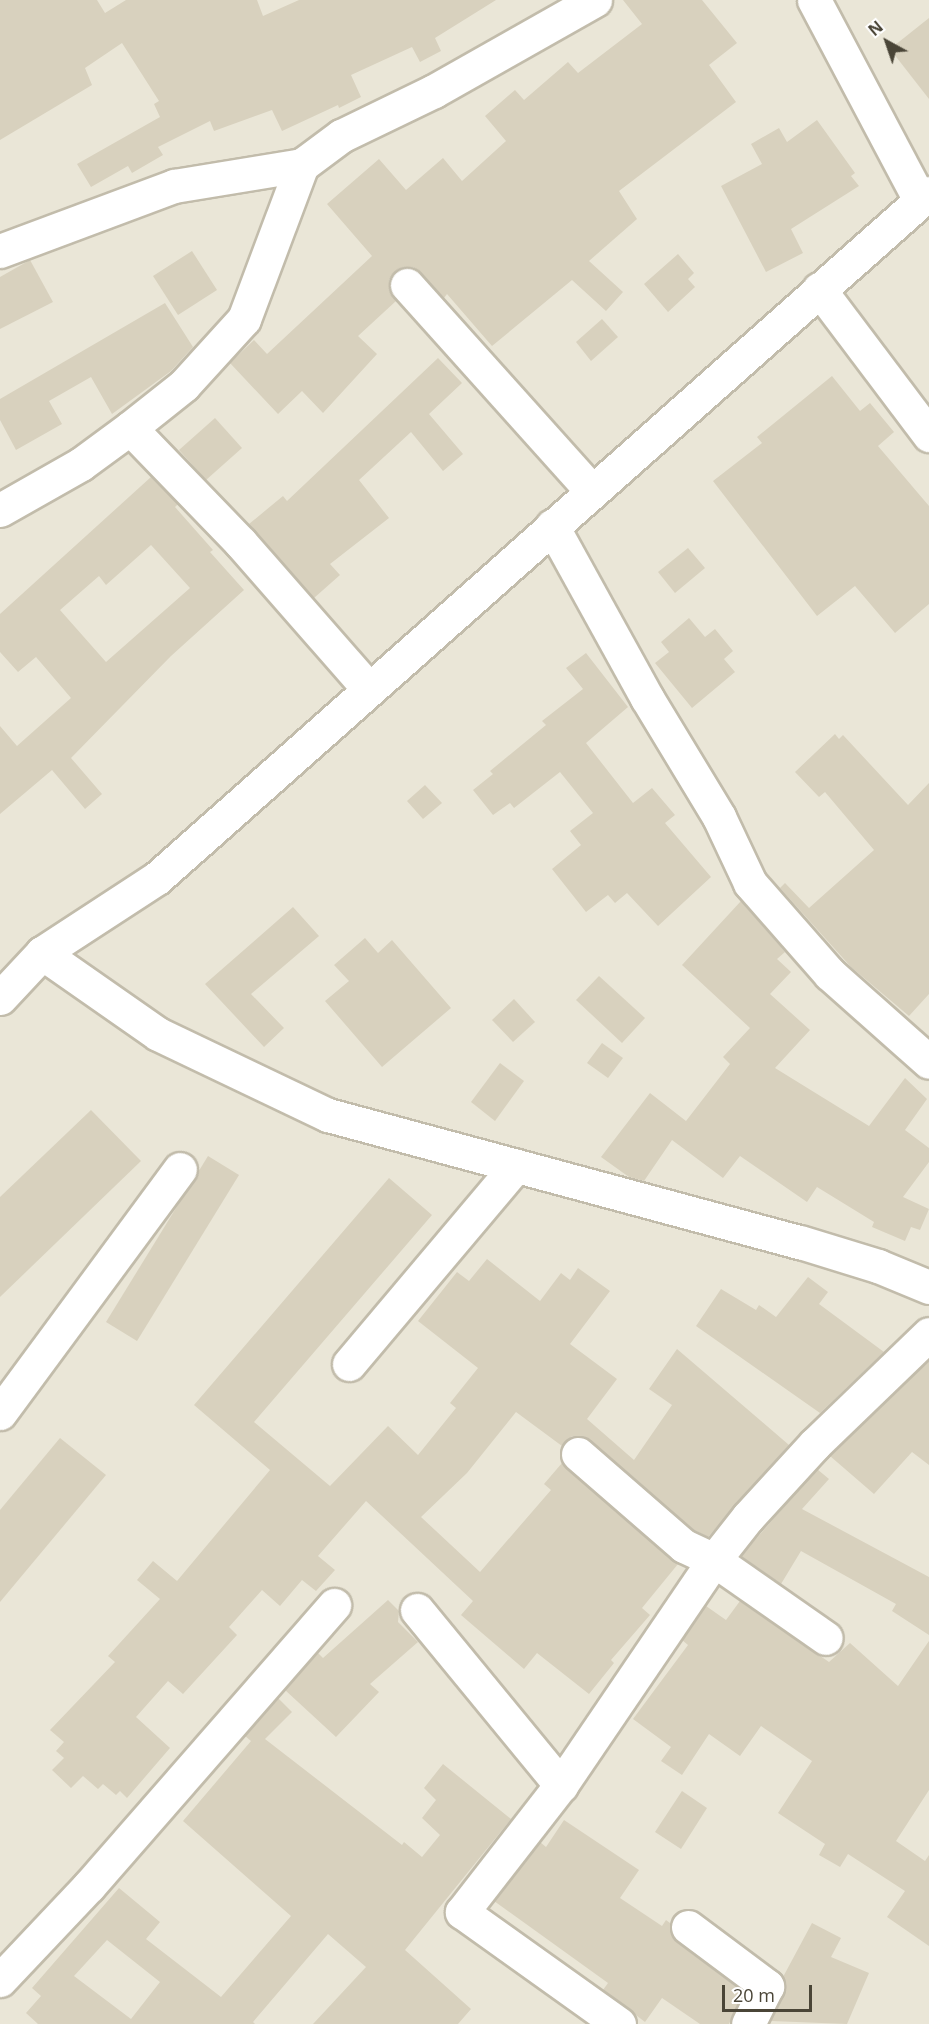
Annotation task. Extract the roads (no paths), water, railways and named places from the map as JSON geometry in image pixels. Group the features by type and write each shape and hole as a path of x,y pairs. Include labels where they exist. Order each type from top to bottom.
{"street":[{"path":"0,251 174,186 302,165 341,136 434,91 595,0"},
{"path":"0,998 42,953 157,878 924,196 814,0"},
{"path":"0,510 81,464 130,428 184,385 244,319 302,165"},
{"path":"407,285 592,491"},
{"path":"819,289 929,435"},
{"path":"130,428 241,543 369,689"},
{"path":"552,526 647,698 719,817 750,883 830,974 929,1062"},
{"path":"42,953 158,1034 328,1115 811,1246 929,1287"},
{"path":"349,1364 516,1166"},
{"path":"0,1413 180,1169"},
{"path":"619,2024 462,1912 561,1785 714,1560 815,1444 929,1334"},
{"path":"579,1454 684,1545 714,1560 826,1638"},
{"path":"0,1980 89,1886 334,1605"},
{"path":"417,1610 561,1785"},
{"path":"688,1926 768,1986 748,2024"}]}
